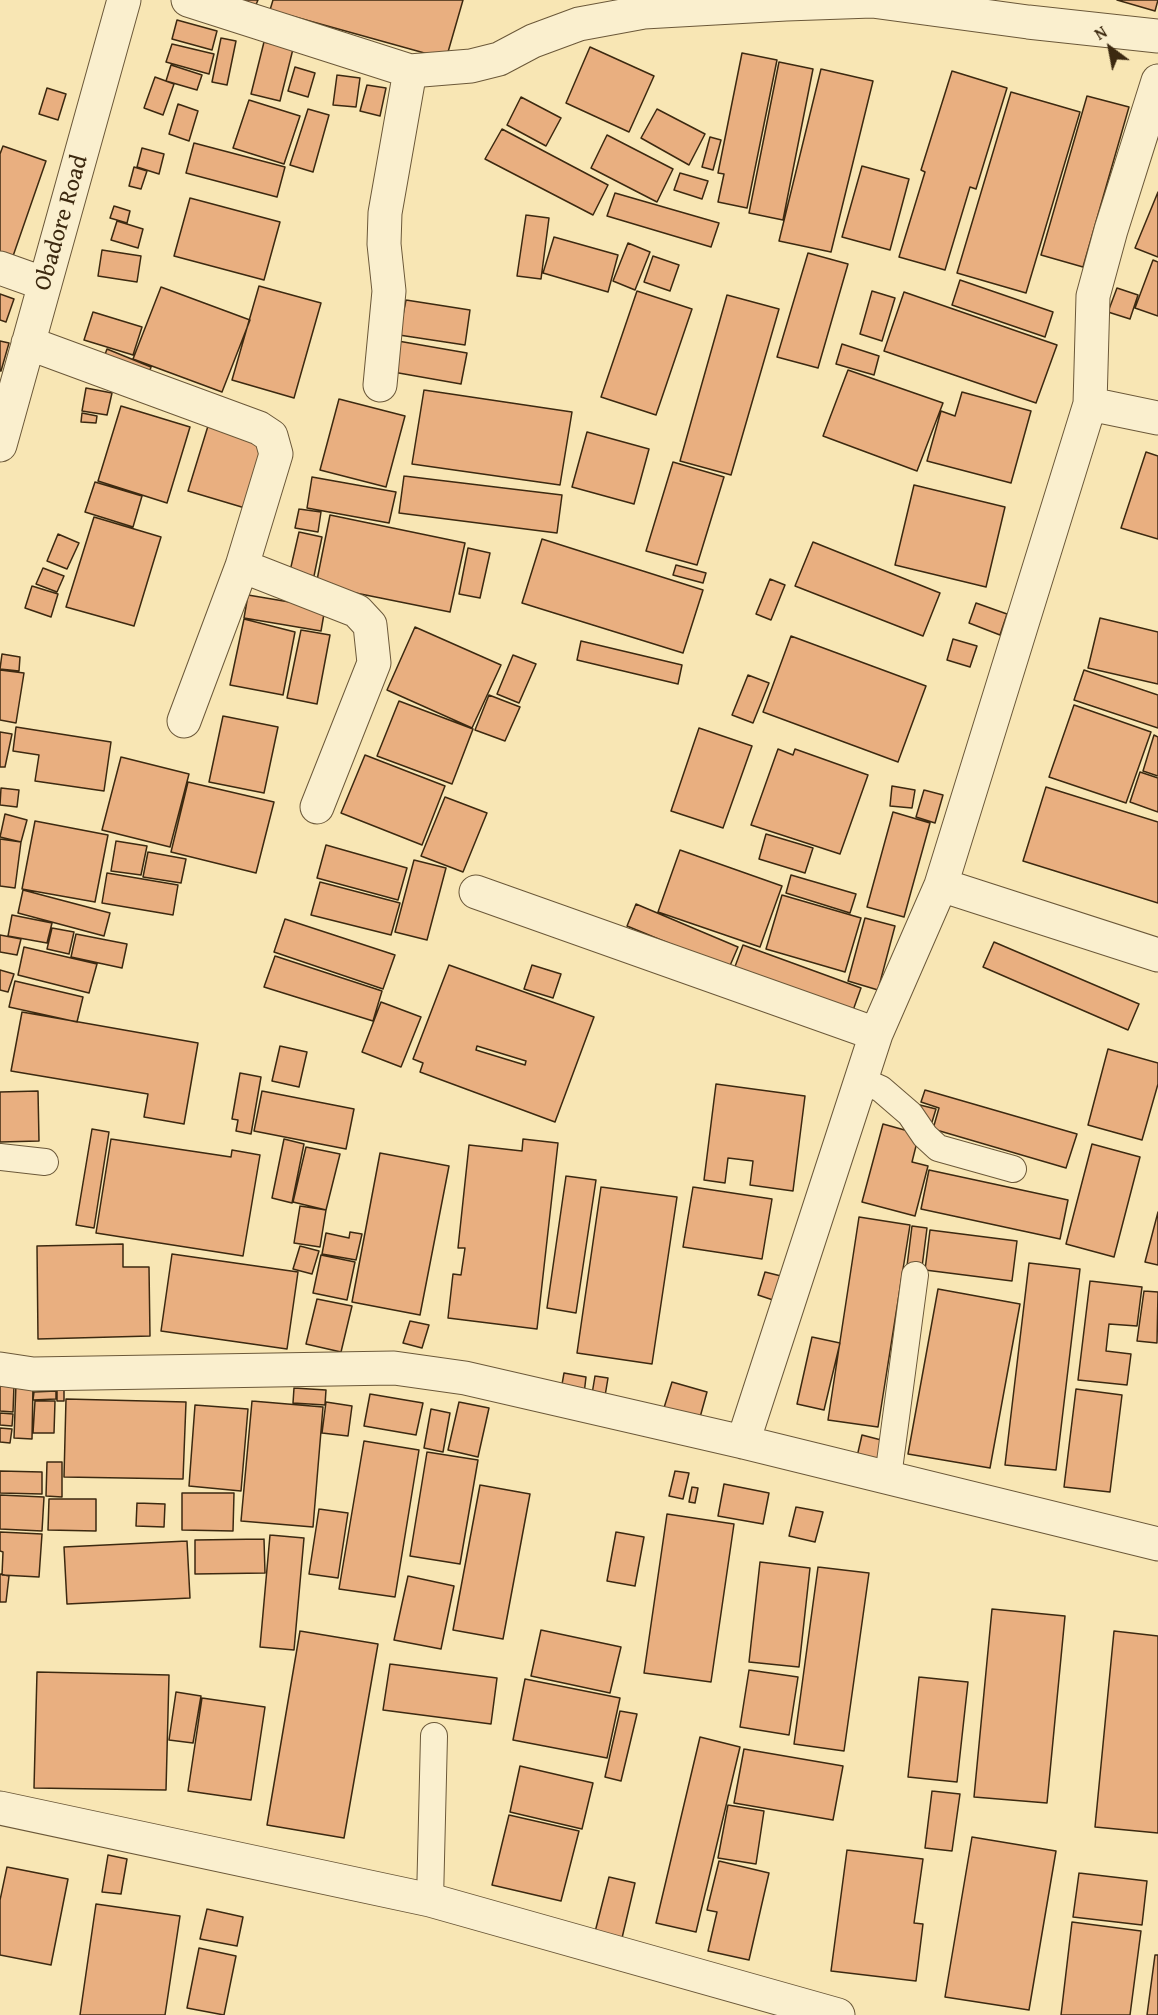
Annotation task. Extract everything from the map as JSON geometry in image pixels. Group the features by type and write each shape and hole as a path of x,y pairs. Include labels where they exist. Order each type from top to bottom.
{"street":[{"name":"Obadore Road","path":"3,425 124,0"},
{"path":"188,0 410,71 471,66 490,62 533,41 579,24 644,12 787,2 872,1 1031,11 1158,36"},
{"path":"380,386 389,291 384,244 385,213 410,71"},
{"path":"743,1442 876,1034 941,885 1090,404 1093,296 1158,81"},
{"path":"0,268 45,284"},
{"path":"28,343 259,428 272,436 276,454 242,566 184,721"},
{"path":"1090,404 1158,418"},
{"path":"242,566 357,610 370,625 374,663 317,807"},
{"path":"941,885 1158,955"},
{"path":"476,892 876,1034"},
{"path":"0,1369 33,1374 393,1368 465,1378 743,1442 1158,1544"},
{"path":"0,1808 430,1900 838,2015"}],"lane":[{"path":"861,1080 881,1089 910,1114 925,1136 938,1148 1013,1169"},
{"path":"0,1157 45,1162"},
{"path":"888,1477 915,1275"},
{"path":"430,1900 434,1736"}],"building":[{"path":"233,0 258,0 255,7"},
{"path":"273,0 463,0 446,59 270,10"},
{"path":"1117,0 1158,0 1155,11"},
{"path":"177,20 217,31 212,50 172,39"},
{"path":"221,38 236,41 227,85 212,82"},
{"path":"264,42 293,49 280,101 251,94"},
{"path":"172,44 214,54 209,74 166,62"},
{"path":"590,47 654,76 629,132 566,103"},
{"path":"742,53 777,60 747,208 718,202 724,174 718,173"},
{"path":"779,62 813,69 783,220 749,213"},
{"path":"171,65 202,75 197,90 166,81"},
{"path":"295,67 315,73 308,97 288,91"},
{"path":"821,69 873,81 831,252 779,241"},
{"path":"952,71 1007,88 976,189 970,187 945,270 899,257 925,172 921,170"},
{"path":"337,75 360,78 356,107 333,105"},
{"path":"155,77 174,84 163,115 144,108"},
{"path":"367,85 386,88 380,116 360,111"},
{"path":"47,88 66,94 58,120 39,114"},
{"path":"1011,92 1080,112 1026,293 957,273"},
{"path":"1087,96 1129,107 1083,267 1041,255"},
{"path":"521,97 561,118 546,146 507,125"},
{"path":"249,100 300,116 284,164 233,148"},
{"path":"178,104 198,111 189,141 169,134"},
{"path":"308,109 329,115 313,172 290,165"},
{"path":"657,109 705,134 689,165 641,138"},
{"path":"502,129 608,185 593,215 485,159"},
{"path":"607,135 673,169 657,202 591,168"},
{"path":"710,137 721,140 713,170 702,167"},
{"path":"194,143 285,167 277,197 186,173"},
{"path":"3,146 46,161 12,259 0,255 0,154"},
{"path":"142,148 164,154 159,174 137,167"},
{"path":"862,166 909,179 890,250 842,237"},
{"path":"134,167 147,171 141,189 129,186"},
{"path":"680,173 708,181 702,199 674,190"},
{"path":"1158,192 1158,257 1135,248"},
{"path":"615,193 719,223 711,247 607,216"},
{"path":"190,198 280,222 264,280 174,256"},
{"path":"114,206 130,211 127,223 110,218"},
{"path":"526,215 549,218 541,279 517,276"},
{"path":"117,221 143,229 138,248 111,240"},
{"path":"554,237 618,255 608,292 543,273"},
{"path":"628,243 650,252 635,290 613,281"},
{"path":"102,250 141,256 137,282 98,276"},
{"path":"808,253 848,264 818,368 777,357"},
{"path":"653,256 679,265 670,291 644,282"},
{"path":"1153,260 1158,262 1158,316 1135,308"},
{"path":"960,280 1053,312 1045,337 952,305"},
{"path":"259,286 321,303 294,398 232,380"},
{"path":"161,287 250,320 222,392 133,359"},
{"path":"1117,288 1138,295 1130,319 1108,312"},
{"path":"637,291 692,309 656,415 601,397"},
{"path":"872,291 895,298 882,341 860,334"},
{"path":"904,292 1057,345 1036,403 884,351"},
{"path":"0,294 14,299 6,322 0,320"},
{"path":"727,295 779,309 731,475 680,461"},
{"path":"406,300 470,310 465,345 399,335"},
{"path":"93,312 142,327 133,355 84,340"},
{"path":"0,341 9,343 1,371 0,371"},
{"path":"398,341 467,353 461,384 393,372"},
{"path":"842,344 879,356 874,375 836,364"},
{"path":"107,349 151,367 147,379 103,360"},
{"path":"848,370 943,403 917,471 823,436"},
{"path":"86,388 112,393 107,415 82,411"},
{"path":"424,390 572,412 560,485 412,464"},
{"path":"962,392 1031,411 1011,483 927,461 941,411 955,416"},
{"path":"339,399 405,416 386,487 320,470"},
{"path":"121,406 190,427 167,503 98,481"},
{"path":"82,413 97,416 96,423 81,422"},
{"path":"208,426 265,444 245,508 188,491"},
{"path":"587,432 649,449 634,504 572,487"},
{"path":"1146,452 1158,456 1158,539 1121,528"},
{"path":"673,462 724,477 697,565 646,551"},
{"path":"404,476 562,495 557,533 399,513"},
{"path":"312,477 396,492 389,523 307,508"},
{"path":"95,482 142,496 133,527 85,512"},
{"path":"914,485 1005,507 986,587 895,565"},
{"path":"299,509 321,512 318,532 295,528"},
{"path":"330,515 465,543 450,612 316,585"},
{"path":"94,517 161,537 134,626 66,607"},
{"path":"299,532 322,537 314,576 290,571"},
{"path":"58,534 79,543 67,569 47,561"},
{"path":"542,539 703,590 683,653 522,603"},
{"path":"813,542 940,593 923,636 795,586"},
{"path":"468,548 490,553 480,598 459,594"},
{"path":"676,565 706,573 703,583 673,575"},
{"path":"43,568 64,576 57,592 36,584"},
{"path":"770,579 785,585 771,620 756,614"},
{"path":"32,586 58,594 51,617 25,608"},
{"path":"248,595 325,608 321,631 244,618"},
{"path":"976,603 1007,614 1000,635 969,623"},
{"path":"1100,618 1158,632 1158,684 1088,668"},
{"path":"244,619 295,632 283,695 230,685"},
{"path":"415,627 501,665 472,728 387,690"},
{"path":"301,630 330,635 317,704 287,698"},
{"path":"791,636 926,686 898,762 763,712"},
{"path":"953,639 977,646 970,667 947,660"},
{"path":"581,641 682,665 678,684 577,660"},
{"path":"2,654 20,657 19,671 0,669"},
{"path":"513,655 536,664 519,703 497,694"},
{"path":"0,670 24,673 16,723 0,720"},
{"path":"1084,670 1158,695 1158,728 1074,700"},
{"path":"748,675 769,683 753,723 732,715"},
{"path":"489,695 520,707 505,741 475,730"},
{"path":"399,701 473,729 452,784 377,756"},
{"path":"1074,705 1151,732 1126,803 1049,777"},
{"path":"223,716 278,727 264,793 209,782"},
{"path":"16,727 111,742 104,791 35,781 39,755 13,751"},
{"path":"699,728 752,746 723,828 671,811"},
{"path":"0,732 12,734 5,767 0,767"},
{"path":"1154,735 1158,737 1158,776 1143,771"},
{"path":"778,749 793,755 795,749 868,775 840,854 751,825"},
{"path":"365,755 445,786 422,845 341,813"},
{"path":"121,757 189,774 170,847 102,830"},
{"path":"1140,772 1158,778 1158,812 1130,802"},
{"path":"188,782 274,802 256,873 171,852"},
{"path":"892,786 915,790 912,808 890,806"},
{"path":"1046,787 1158,822 1158,903 1023,861"},
{"path":"1,788 19,790 17,807 0,805"},
{"path":"924,790 943,795 935,823 916,817"},
{"path":"445,797 487,813 463,872 421,856"},
{"path":"893,812 930,823 904,917 867,907"},
{"path":"5,814 27,820 21,842 0,837"},
{"path":"35,821 108,835 95,902 22,889"},
{"path":"766,834 813,848 805,873 759,859"},
{"path":"0,839 21,842 15,888 0,886"},
{"path":"116,841 147,846 141,875 111,871"},
{"path":"326,845 407,868 398,900 317,878"},
{"path":"680,850 782,886 760,947 658,912"},
{"path":"148,852 186,859 181,883 143,877"},
{"path":"414,860 446,868 427,940 395,932"},
{"path":"107,873 178,885 173,915 102,903"},
{"path":"791,875 856,894 850,913 786,893"},
{"path":"320,882 400,903 391,935 311,915"},
{"path":"23,890 110,913 104,936 18,913"},
{"path":"782,895 861,918 845,972 766,949"},
{"path":"636,904 738,947 729,968 627,926"},
{"path":"12,915 52,923 47,943 8,936"},
{"path":"865,918 895,926 878,990 848,981"},
{"path":"285,919 395,955 383,989 274,952"},
{"path":"52,928 74,932 69,954 47,949"},
{"path":"76,934 127,944 122,968 71,957"},
{"path":"0,935 21,939 17,955 0,952"},
{"path":"994,942 1139,1004 1128,1030 983,967"},
{"path":"743,945 861,988 851,1016 733,972"},
{"path":"24,947 97,964 89,993 18,975"},
{"path":"275,956 382,991 373,1021 264,987"},
{"path":"449,965 594,1017 555,1122 420,1072 423,1063 413,1059","holes":["477,1046 526,1061 525,1065 476,1050"]},
{"path":"532,965 561,974 553,998 524,989"},
{"path":"0,970 14,974 8,992 0,990"},
{"path":"15,981 83,997 77,1022 9,1007"},
{"path":"381,1002 421,1017 401,1067 362,1052"},
{"path":"22,1012 198,1043 184,1124 144,1117 148,1094 11,1071"},
{"path":"280,1046 307,1052 299,1087 272,1081"},
{"path":"1108,1049 1158,1063 1158,1084 1142,1140 1088,1125"},
{"path":"240,1073 261,1077 251,1134 236,1131 238,1120 232,1119"},
{"path":"716,1084 805,1096 793,1191 750,1185 753,1161 728,1158 725,1183 704,1180"},
{"path":"925,1090 1077,1134 1066,1168 933,1129 939,1108 921,1102"},
{"path":"38,1091 39,1141 0,1142 0,1092"},
{"path":"262,1091 354,1109 346,1149 254,1131"},
{"path":"920,1105 936,1109 932,1122 917,1119"},
{"path":"883,1124 919,1134 912,1162 928,1166 915,1216 862,1202"},
{"path":"92,1129 109,1132 94,1228 76,1225"},
{"path":"111,1139 231,1157 232,1150 260,1155 243,1256 96,1233"},
{"path":"284,1139 304,1144 292,1203 272,1198"},
{"path":"523,1139 558,1143 537,1329 448,1318 453,1274 461,1275 465,1248 458,1248 469,1145 522,1151"},
{"path":"1092,1144 1140,1157 1114,1257 1066,1244"},
{"path":"306,1147 340,1154 326,1210 293,1202"},
{"path":"380,1153 449,1166 420,1315 352,1302"},
{"path":"929,1170 1068,1200 1060,1239 921,1209"},
{"path":"566,1176 596,1180 576,1313 547,1308"},
{"path":"601,1187 677,1197 652,1364 577,1353"},
{"path":"693,1187 772,1199 762,1259 683,1247"},
{"path":"300,1206 326,1210 320,1247 294,1243"},
{"path":"1158,1212 1158,1265 1145,1262"},
{"path":"859,1217 910,1225 878,1427 828,1420"},
{"path":"912,1226 927,1228 922,1267 907,1266"},
{"path":"930,1230 1017,1241 1012,1281 925,1270"},
{"path":"350,1232 362,1234 356,1260 322,1254 326,1233 349,1238"},
{"path":"123,1244 123,1267 149,1267 150,1336 38,1339 37,1246"},
{"path":"300,1246 319,1251 312,1274 293,1269"},
{"path":"172,1254 298,1272 287,1349 161,1331"},
{"path":"321,1255 355,1262 347,1300 313,1293"},
{"path":"1029,1263 1080,1269 1056,1470 1005,1465"},
{"path":"765,1272 781,1276 773,1300 758,1295"},
{"path":"1090,1281 1142,1287 1137,1326 1109,1324 1106,1351 1131,1354 1127,1385 1078,1380"},
{"path":"938,1289 1020,1304 990,1468 908,1454"},
{"path":"1144,1291 1158,1292 1157,1343 1137,1341"},
{"path":"317,1299 352,1306 341,1352 306,1344"},
{"path":"410,1321 429,1325 422,1348 403,1343"},
{"path":"812,1337 840,1343 824,1410 797,1404"},
{"path":"564,1373 586,1377 584,1394 561,1390"},
{"path":"595,1376 608,1378 605,1396 592,1394"},
{"path":"57,1382 64,1382 64,1401 57,1401"},
{"path":"672,1382 707,1392 699,1421 663,1411"},
{"path":"0,1384 14,1385 13,1412 0,1411"},
{"path":"16,1384 33,1385 32,1439 14,1438"},
{"path":"294,1388 326,1390 325,1405 293,1403"},
{"path":"1076,1389 1122,1395 1110,1492 1064,1487"},
{"path":"56,1391 56,1399 33,1400 34,1392"},
{"path":"370,1394 423,1403 416,1435 364,1426"},
{"path":"66,1399 186,1402 183,1479 64,1477"},
{"path":"35,1401 55,1401 54,1433 33,1433"},
{"path":"252,1401 323,1407 313,1527 241,1521"},
{"path":"326,1402 352,1406 348,1436 322,1433"},
{"path":"459,1402 489,1408 478,1457 448,1450"},
{"path":"195,1405 248,1409 241,1491 189,1486"},
{"path":"431,1409 450,1413 443,1452 424,1448"},
{"path":"0,1413 13,1414 12,1426 0,1425"},
{"path":"0,1428 12,1429 10,1443 0,1442"},
{"path":"862,1435 885,1441 878,1466 856,1461"},
{"path":"364,1441 419,1450 395,1597 339,1589"},
{"path":"427,1452 478,1460 460,1564 410,1556"},
{"path":"47,1462 62,1462 62,1497 46,1496"},
{"path":"0,1471 42,1472 42,1494 0,1493"},
{"path":"675,1471 689,1473 683,1499 669,1496"},
{"path":"724,1484 769,1493 763,1524 718,1516"},
{"path":"480,1485 530,1494 503,1639 453,1630"},
{"path":"692,1487 698,1488 695,1503 689,1502"},
{"path":"182,1493 234,1493 233,1531 182,1530"},
{"path":"0,1495 44,1497 42,1531 0,1529"},
{"path":"49,1499 96,1499 96,1531 48,1530"},
{"path":"137,1503 165,1504 164,1527 136,1526"},
{"path":"796,1507 823,1512 815,1542 789,1536"},
{"path":"319,1509 348,1513 338,1578 309,1574"},
{"path":"667,1514 734,1524 711,1682 644,1673"},
{"path":"0,1532 42,1534 39,1577 2,1575 3,1552 0,1551"},
{"path":"616,1532 644,1537 635,1586 607,1581"},
{"path":"270,1535 304,1538 294,1650 260,1647"},
{"path":"264,1539 265,1573 195,1574 195,1540"},
{"path":"187,1541 190,1598 67,1604 64,1547"},
{"path":"760,1562 810,1568 799,1667 749,1662"},
{"path":"818,1567 869,1573 844,1751 794,1744"},
{"path":"0,1574 9,1576 6,1602 0,1602"},
{"path":"408,1576 454,1586 441,1649 394,1640"},
{"path":"992,1609 1065,1616 1047,1803 974,1797"},
{"path":"541,1630 621,1647 610,1693 531,1676"},
{"path":"300,1631 378,1644 344,1838 267,1825"},
{"path":"1114,1631 1158,1636 1158,1833 1095,1827"},
{"path":"390,1664 497,1678 491,1724 383,1710"},
{"path":"749,1670 798,1677 789,1735 740,1727"},
{"path":"37,1672 169,1675 166,1790 34,1788"},
{"path":"919,1677 968,1682 957,1782 908,1777"},
{"path":"525,1679 620,1698 607,1758 513,1740"},
{"path":"176,1692 201,1696 193,1743 169,1740"},
{"path":"202,1698 265,1707 251,1800 188,1791"},
{"path":"620,1711 637,1714 621,1781 605,1777"},
{"path":"700,1737 740,1747 696,1932 656,1923"},
{"path":"744,1749 843,1766 833,1820 734,1803"},
{"path":"520,1766 593,1783 582,1829 510,1812"},
{"path":"932,1791 960,1794 952,1851 925,1848"},
{"path":"728,1805 764,1811 756,1864 718,1858"},
{"path":"509,1815 579,1831 561,1901 492,1885"},
{"path":"972,1837 1056,1851 1029,2010 945,1997"},
{"path":"847,1850 923,1859 914,1923 923,1924 916,1981 831,1971"},
{"path":"108,1855 127,1859 121,1894 102,1892"},
{"path":"719,1861 769,1873 749,1960 708,1951 717,1912 707,1910"},
{"path":"7,1867 68,1879 51,1965 0,1955 0,1900"},
{"path":"1079,1873 1147,1881 1142,1925 1073,1917"},
{"path":"609,1877 635,1883 622,1938 595,1932"},
{"path":"96,1904 180,1916 165,2015 80,2015"},
{"path":"207,1909 243,1917 237,1946 200,1939"},
{"path":"1072,1922 1141,1931 1130,2015 1061,2015"},
{"path":"199,1948 236,1956 224,2015 187,2008"},
{"path":"1155,1955 1158,1955 1158,2015 1147,2015"}]}
